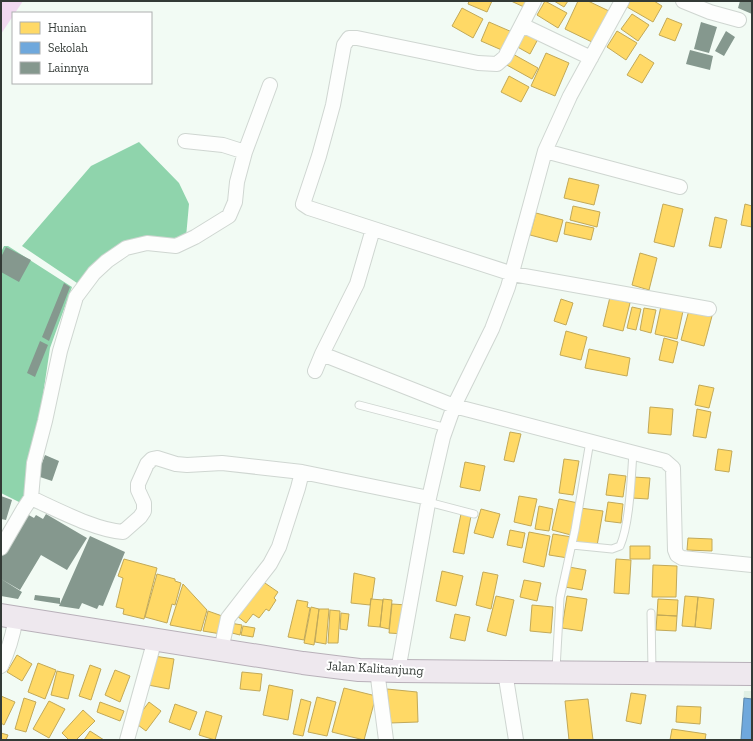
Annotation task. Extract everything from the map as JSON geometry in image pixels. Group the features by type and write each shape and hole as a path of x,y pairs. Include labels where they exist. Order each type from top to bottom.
{"main road":[{"name":"Jalan Kalitanjung","path":"8,616 342,668 398,671 555,671 752,674"}],"street":[{"path":"534,1 505,57 497,64 478,63 357,38 349,38 344,45 333,105 319,156 303,204 309,208 513,274 709,309"},
{"path":"398,671 428,500 454,406 492,329 513,274 545,151 570,96 622,1"},
{"path":"683,1 710,12 739,20"},
{"path":"522,25 591,58"},
{"path":"1,548 31,498 34,463 45,422 60,351 76,297 94,273 107,261 126,248 147,243 176,246 230,216 235,202 237,182 245,152 270,85"},
{"path":"185,141 223,146 245,152"},
{"path":"545,151 680,187"},
{"path":"315,371 357,284 373,229"},
{"path":"322,354 454,406 665,461 673,468 674,550 677,555 682,558 752,565"},
{"path":"31,498 88,523 123,532 144,511 144,503 138,490 138,484 147,464 152,459 157,458 176,464 187,465 222,463 302,472 428,500"},
{"path":"221,650 228,618 270,564 280,546 302,472"},
{"path":"1,666 12,638 8,616"},
{"path":"127,740 156,639"},
{"path":"377,670 386,740"},
{"path":"505,672 516,740"}],"lane":[{"path":"359,405 447,428"},
{"path":"555,671 560,598 572,545 590,441"},
{"path":"572,545 612,550 620,546 623,540 626,524 633,453"},
{"path":"428,500 474,514"},
{"path":"651,614 652,672"}],"shaded area":[{"path":"1,1 23,1 16,12 12,12 12,18 1,34"},
{"path":"139,142 179,183 189,204 186,237 143,241 80,285 22,246 91,166"},
{"path":"4,246 8,246 72,287 50,348 38,428 23,504 1,493 1,252"},
{"path":"744,691 752,691 752,740 740,740"}],"building: Hunian":[{"path":"469,1 492,1 487,12 468,4"},
{"path":"511,1 527,1 524,7"},
{"path":"545,1 567,13 558,28 537,15"},
{"path":"554,1 568,1 564,7"},
{"path":"578,1 588,1 609,11 594,43 565,29"},
{"path":"630,1 654,1 662,6 653,22 627,7"},
{"path":"462,8 483,19 473,38 452,26"},
{"path":"632,14 649,25 638,41 621,29"},
{"path":"667,18 682,24 675,41 659,35"},
{"path":"489,22 512,32 504,51 481,41"},
{"path":"522,30 538,39 530,54 514,45"},
{"path":"617,31 637,43 626,60 607,47"},
{"path":"511,53 538,68 532,79 505,64"},
{"path":"546,53 569,63 555,96 531,86"},
{"path":"640,54 654,63 642,83 627,75"},
{"path":"509,76 529,87 521,102 501,92"},
{"path":"569,178 599,185 594,205 564,198"},
{"path":"663,204 683,209 674,247 654,242"},
{"path":"745,204 752,206 752,227 741,225"},
{"path":"573,206 600,212 597,227 570,220"},
{"path":"536,213 563,220 557,242 530,235"},
{"path":"715,217 727,220 721,248 709,246"},
{"path":"566,222 594,228 591,240 564,234"},
{"path":"640,253 657,258 649,290 632,285"},
{"path":"610,297 630,303 623,331 603,326"},
{"path":"561,299 573,303 566,325 554,321"},
{"path":"661,306 683,311 677,339 655,334"},
{"path":"632,307 641,309 636,330 627,328"},
{"path":"644,308 656,310 651,333 640,330"},
{"path":"689,310 712,316 704,346 681,340"},
{"path":"566,331 587,337 581,360 560,355"},
{"path":"664,338 678,342 673,363 659,360"},
{"path":"589,349 630,358 627,376 585,368"},
{"path":"699,385 714,388 709,408 695,405"},
{"path":"650,407 673,409 671,435 648,433"},
{"path":"697,409 711,412 706,438 693,436"},
{"path":"510,432 521,434 514,462 504,460"},
{"path":"718,449 732,451 729,472 715,470"},
{"path":"564,459 579,461 573,495 559,493"},
{"path":"465,462 485,466 480,491 460,487"},
{"path":"609,474 626,476 623,497 606,495"},
{"path":"633,477 650,478 648,499 632,498"},
{"path":"519,496 537,499 531,526 514,522"},
{"path":"559,499 578,503 571,535 552,530"},
{"path":"608,502 623,504 621,523 605,521"},
{"path":"539,506 553,509 549,531 535,529"},
{"path":"580,508 603,511 597,546 575,543"},
{"path":"481,509 500,514 493,538 474,533"},
{"path":"461,514 471,516 464,554 453,552"},
{"path":"510,530 525,533 522,548 507,545"},
{"path":"529,532 550,536 544,567 523,562"},
{"path":"553,534 572,537 568,558 549,555"},
{"path":"688,538 712,539 712,551 687,550"},
{"path":"630,546 650,546 650,559 630,559"},
{"path":"124,559 157,568 144,619 123,614 124,609 116,607 123,578 118,576"},
{"path":"616,559 631,560 629,594 614,593"},
{"path":"653,565 677,566 676,597 652,597"},
{"path":"569,567 586,570 582,590 565,587"},
{"path":"442,571 463,576 456,606 436,601"},
{"path":"483,572 498,575 491,609 476,605"},
{"path":"354,573 375,578 370,605 351,603"},
{"path":"157,574 175,579 175,581 181,583 175,605 172,604 167,623 145,617"},
{"path":"524,580 541,583 537,601 520,597"},
{"path":"262,581 278,592 274,598 276,600 269,611 266,609 259,618 253,614 246,623 237,616"},
{"path":"183,584 207,610 201,631 170,625"},
{"path":"496,596 514,600 506,636 487,631"},
{"path":"567,596 587,599 582,631 562,628"},
{"path":"685,596 698,597 695,627 682,626"},
{"path":"698,597 714,599 711,629 695,627"},
{"path":"371,599 383,600 380,627 368,626"},
{"path":"383,599 392,600 389,629 380,627"},
{"path":"658,599 678,600 677,616 657,615"},
{"path":"297,600 308,602 307,607 310,608 304,640 288,637"},
{"path":"392,604 407,605 404,634 389,633"},
{"path":"532,605 553,607 551,633 530,631"},
{"path":"311,607 319,609 314,645 304,643"},
{"path":"319,609 329,609 326,644 315,642"},
{"path":"330,610 340,611 338,643 328,643"},
{"path":"208,611 225,617 221,634 203,631"},
{"path":"341,613 349,614 347,630 340,629"},
{"path":"455,614 470,617 465,641 450,638"},
{"path":"657,615 677,616 676,631 656,630"},
{"path":"230,623 242,625 240,635 228,632"},
{"path":"243,626 255,628 253,637 241,635"},
{"path":"17,655 32,664 22,681 7,672"},
{"path":"154,656 174,659 169,689 148,685"},
{"path":"38,663 56,670 45,699 28,692"},
{"path":"90,665 101,669 91,700 79,696"},
{"path":"115,670 130,676 120,702 105,695"},
{"path":"57,671 74,675 68,699 51,695"},
{"path":"242,672 262,674 260,691 240,689"},
{"path":"269,685 293,690 288,720 263,715"},
{"path":"344,688 376,696 364,740 332,732"},
{"path":"387,689 417,692 418,722 390,723"},
{"path":"631,693 646,695 641,724 626,721"},
{"path":"1,696 15,702 4,725 1,723"},
{"path":"317,697 336,702 327,736 308,732"},
{"path":"24,698 36,702 26,732 15,729"},
{"path":"301,699 311,702 303,736 293,734"},
{"path":"588,699 593,740 569,740 565,701"},
{"path":"49,701 65,709 49,738 33,729"},
{"path":"100,702 124,711 120,721 97,712"},
{"path":"149,702 161,711 146,731 134,722"},
{"path":"175,704 197,712 190,730 169,722"},
{"path":"677,706 701,707 700,724 676,722"},
{"path":"83,710 95,721 76,740 69,740 62,733"},
{"path":"206,711 222,716 215,740 199,735"},
{"path":"672,729 706,734 705,740 670,740"},
{"path":"90,731 104,740 84,740"},
{"path":"1,733 8,735 6,740 1,740"}],"building: Sekolah":[{"path":"744,698 752,699 752,740 741,740"}],"building: Lainnya":[{"path":"740,1 752,1 752,14 738,8"},
{"path":"701,22 717,27 709,53 694,49"},
{"path":"726,31 735,37 724,56 715,51"},
{"path":"690,50 713,56 710,70 686,64"},
{"path":"6,247 31,260 19,282 1,272 1,257"},
{"path":"64,283 70,287 49,341 42,337"},
{"path":"40,341 48,345 35,377 27,373"},
{"path":"45,455 59,461 52,481 37,476"},
{"path":"1,496 12,500 6,520 1,519"},
{"path":"27,514 34,518 36,515 43,519 46,514 87,538 67,570 41,555 20,590 1,579 1,557"},
{"path":"90,536 125,552 103,606 99,605 97,609 82,603 79,609 59,606"},
{"path":"1,579 22,592 18,599 1,596"},
{"path":"35,595 60,598 60,604 34,600"}]}
